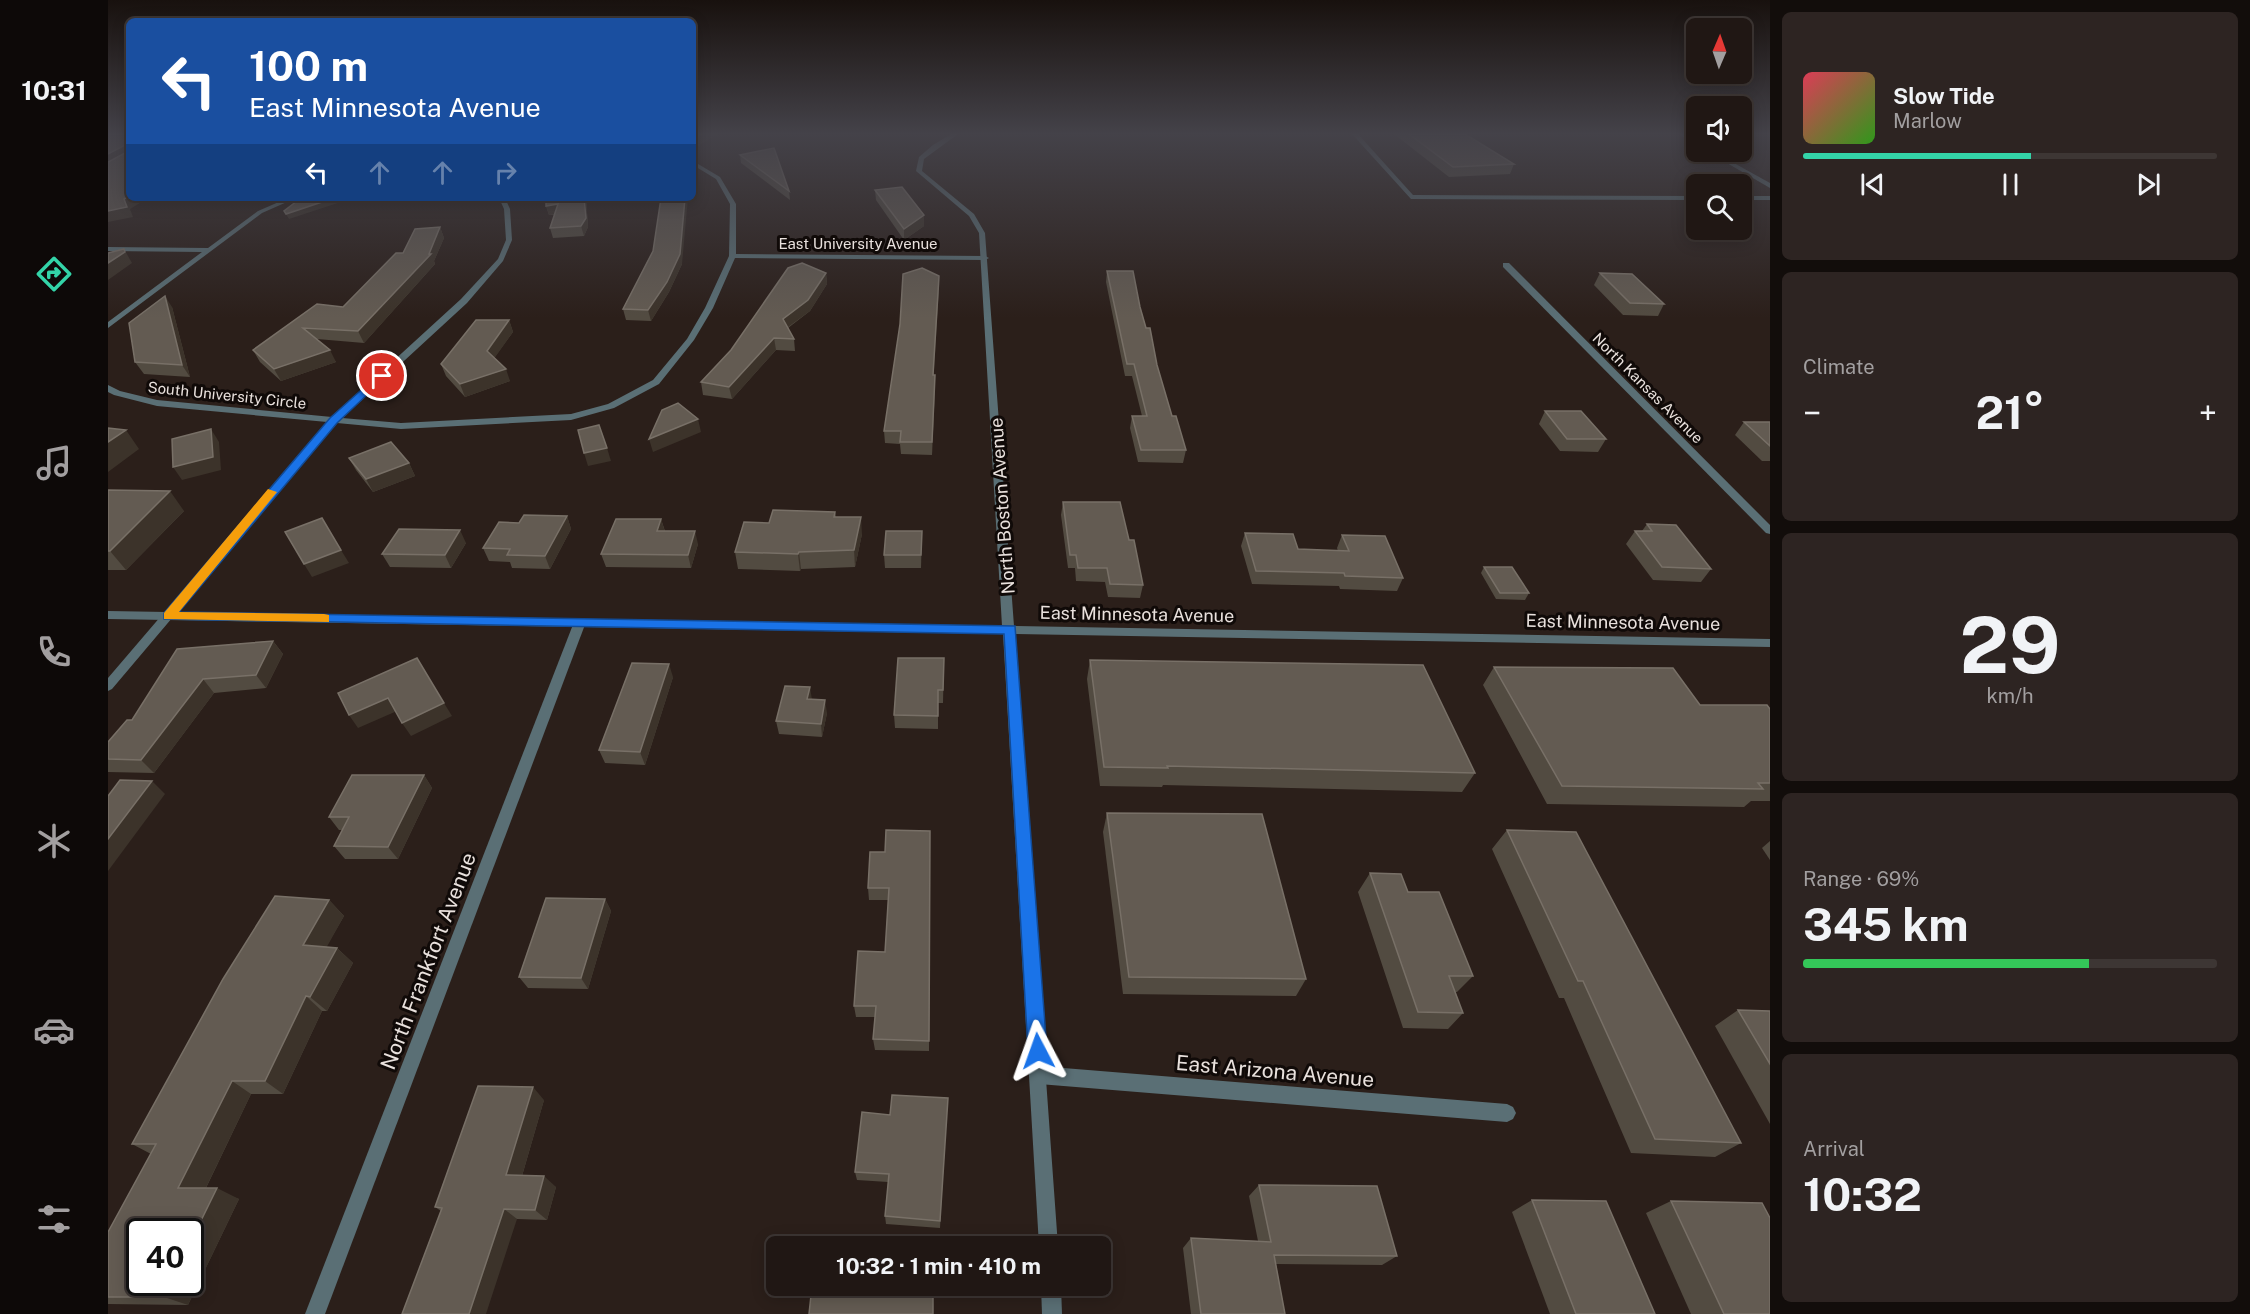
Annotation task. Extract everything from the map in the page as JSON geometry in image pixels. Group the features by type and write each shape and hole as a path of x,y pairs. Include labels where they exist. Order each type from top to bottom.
{"street":[{"path":"729,195 734,204 732,256"},
{"name":"North Boston Avenue","path":"948,195 972,215 982,232 985,258 1048,1236"},
{"path":"1410,195 1686,198"},
{"path":"1752,198 1770,198"},
{"path":"108,326 261,212 286,201"},
{"path":"108,686 333,421 464,301 501,260 509,240 507,209 503,201"},
{"path":"108,249 208,250"},
{"name":"East University Avenue","path":"732,256 985,258"},
{"name":"South University Circle","path":"108,388 117,393 157,403 401,426 560,418 611,406 656,382 690,340 709,308 732,256"},
{"name":"North Kansas Avenue","path":"1506,265 1770,531"},
{"name":"East Minnesota Avenue","path":"108,615 1770,643"},
{"name":"North Frankfort Avenue","path":"315,1314 580,622"},
{"name":"East Arizona Avenue","path":"1039,1075 1507,1113"},
{"path":"1051,1296 1052,1314"}],"building":[{"path":"108,195 126,195 124,199 127,207 108,211"},
{"path":"879,195 909,195 924,215 904,229"},
{"path":"297,201 325,201 286,214 284,211"},
{"path":"546,201 584,201 586,218 581,226 550,228 558,204 546,206"},
{"path":"661,201 685,201 680,254 667,282 648,310 623,309 653,251"},
{"path":"440,227 429,254 431,254 358,331 303,328 330,350 274,369 253,350 317,304 343,307 396,253 403,253 415,229"},
{"path":"124,249 125,252 108,263 108,253"},
{"path":"802,263 826,273 808,300 783,319 794,339 774,338 729,387 701,382 731,350 788,268"},
{"path":"922,268 939,276 933,375 935,375 932,442 900,442 901,431 884,431 900,324 903,274"},
{"path":"1107,271 1133,271 1140,307 1146,328 1150,328 1157,365 1172,416 1176,416 1186,450 1141,450 1132,416 1147,416 1134,364 1127,364"},
{"path":"1600,273 1632,274 1664,304 1630,303"},
{"path":"165,296 182,365 135,362 129,323"},
{"path":"476,320 509,320 487,351 506,369 460,384 441,364"},
{"path":"678,403 698,419 649,439 662,410"},
{"path":"1545,411 1581,411 1606,439 1567,439"},
{"path":"1744,422 1770,422 1770,446"},
{"path":"599,425 607,448 584,453 578,430"},
{"path":"108,428 126,430 108,442"},
{"path":"211,429 213,457 173,467 172,439"},
{"path":"391,442 409,463 366,479 349,458"},
{"path":"108,490 170,491 108,551"},
{"path":"1063,502 1120,502 1129,540 1134,540 1143,585 1110,584 1107,568 1078,568 1076,555 1070,555"},
{"path":"773,510 835,512 834,517 861,517 854,550 799,552 798,554 735,552 744,522 769,523"},
{"path":"524,515 567,516 545,556 507,555 510,549 483,548 499,522 519,523"},
{"path":"322,518 341,550 304,564 285,532"},
{"path":"616,519 661,519 657,531 695,531 688,555 601,554"},
{"path":"1647,524 1676,525 1711,569 1662,567 1635,531 1652,531"},
{"path":"399,529 460,530 445,555 382,554"},
{"path":"886,531 922,531 921,555 884,555"},
{"path":"1245,533 1293,534 1298,549 1349,551 1342,535 1385,536 1403,578 1345,576 1344,573 1256,571"},
{"path":"1484,567 1512,567 1529,593 1500,593"},
{"path":"273,641 256,675 203,679 141,760 108,759 108,742 127,720 132,720 177,649"},
{"path":"417,658 444,703 402,723 388,698 349,715 338,693"},
{"path":"898,658 944,658 943,690 938,690 938,716 894,715"},
{"path":"1090,660 1423,665 1475,773 1167,766 1168,768 1104,767"},
{"path":"632,663 669,664 640,752 599,750"},
{"path":"1494,667 1673,668 1700,705 1767,705 1770,709 1770,783 1758,783 1763,789 1562,786"},
{"path":"785,686 810,687 807,699 825,700 821,724 776,721"},
{"path":"352,775 424,775 388,847 334,846 349,817 329,817"},
{"path":"120,780 152,781 108,839 108,796"},
{"path":"1107,813 1262,814 1306,979 1129,977"},
{"path":"886,830 930,831 929,1041 873,1039 876,1006 854,1006 858,951 885,952 889,888 868,888 870,852 885,852"},
{"path":"1507,830 1576,832 1741,1143 1655,1139 1583,981 1578,981"},
{"path":"1370,873 1401,874 1408,892 1439,892 1473,976 1449,976 1463,1013 1418,1012"},
{"path":"275,896 329,900 303,945 337,948 310,997 306,996 265,1081 232,1081 178,1188 217,1188 202,1218 126,1218 126,1296 164,1297 108,1297 108,1232 156,1144 132,1144 223,979"},
{"path":"546,898 605,899 581,978 519,977"},
{"path":"1738,1010 1770,1011 1770,1064"},
{"path":"478,1086 533,1087 506,1175 544,1176 535,1210 504,1209 469,1314 402,1314 442,1208 435,1207"},
{"path":"892,1095 948,1098 940,1221 885,1216 889,1174 855,1172 862,1112 890,1115"},
{"path":"1259,1185 1377,1186 1397,1256 1274,1255 1285,1314 1201,1314 1191,1238 1271,1242"},
{"path":"1532,1200 1606,1201 1655,1314 1576,1314"},
{"path":"1671,1201 1762,1203 1770,1218 1770,1314 1724,1314"},
{"path":"811,1296 933,1296 933,1314 809,1314"}],"slow traffic":[{"path":"272,492 169,616 324,618"}],"route":[{"path":"382,376 333,421 258,507 169,616 1010,629 1038,1051"}]}
